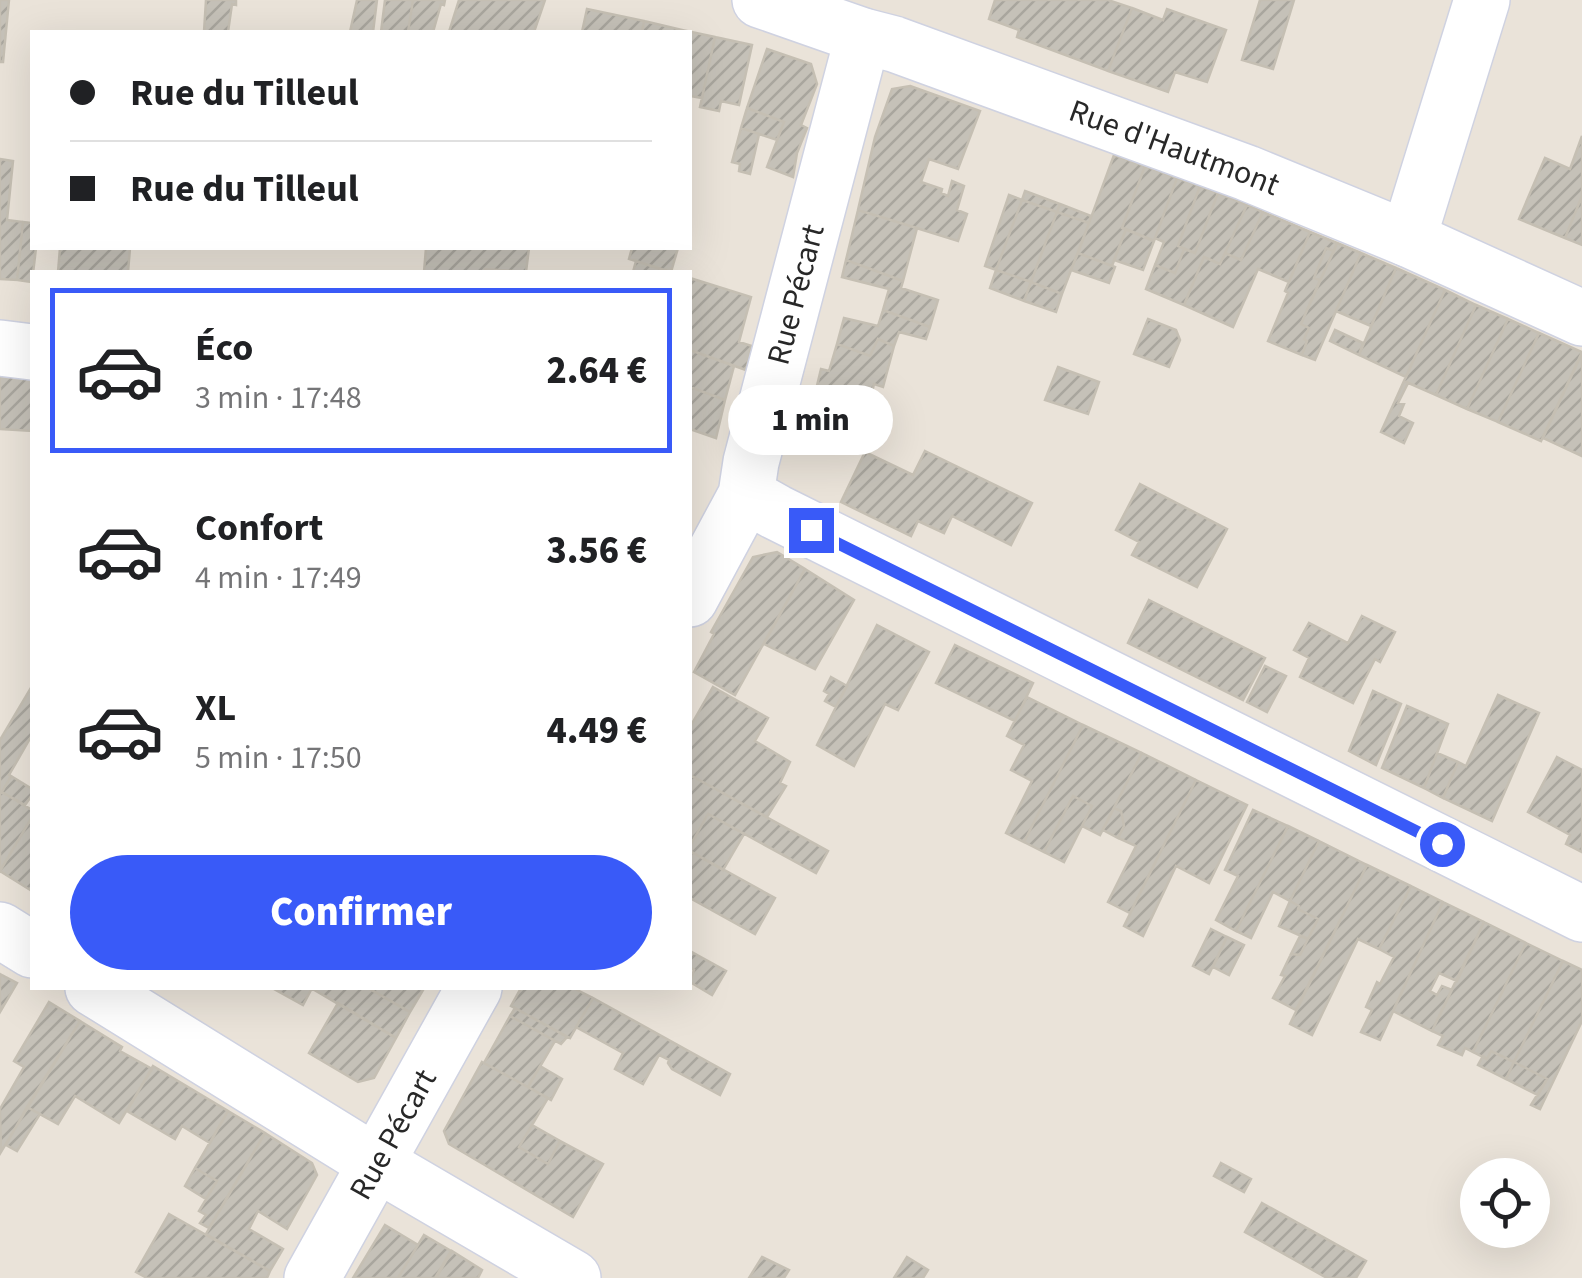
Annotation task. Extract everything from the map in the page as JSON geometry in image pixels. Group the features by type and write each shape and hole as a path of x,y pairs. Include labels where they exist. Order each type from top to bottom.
{"street":[{"name":"Rue d'Hautmont","path":"760,0 894,44 1247,172 1582,318"},
{"path":"1408,240 1482,0"},
{"name":"Rue Pécart","path":"692,595 746,495 756,443 863,36"},
{"path":"0,348 30,352"},
{"path":"746,495 1582,914"},
{"path":"0,930 30,949"},
{"path":"96,990 376,1163 573,1278"},
{"name":"Rue Pécart","path":"312,1278 473,990"}],"building":[{"path":"0,0 9,0 3,62 0,62"},
{"path":"206,0 236,0 228,30 204,30"},
{"path":"357,0 377,0 373,30 350,30"},
{"path":"385,0 413,0 408,30 381,30"},
{"path":"413,0 445,0 434,30 408,30"},
{"path":"459,0 545,0 535,30 450,30"},
{"path":"995,0 1108,0 1132,8 1108,71 1017,37 1019,30 989,19"},
{"path":"1260,0 1294,0 1273,69 1242,60"},
{"path":"1132,8 1163,20 1167,9 1226,30 1207,82 1175,72 1168,92 1108,71"},
{"path":"587,9 644,21 642,30 582,30"},
{"path":"644,21 682,30 642,30"},
{"path":"692,32 715,37 702,98 692,96"},
{"path":"715,37 752,45 739,105 721,101 719,111 700,107"},
{"path":"767,49 811,64 817,84 801,125 807,128 793,177 767,167 784,122 747,108"},
{"path":"910,86 980,111 958,169 929,159 921,182 942,189 941,193 948,196 952,181 964,186 957,210 967,214 958,241 858,210 875,137 892,89"},
{"path":"747,108 784,122 777,140 741,128"},
{"path":"741,128 759,134 750,174 739,171 740,164 732,162"},
{"path":"1582,136 1582,196 1565,238 1519,219 1545,158 1570,169"},
{"path":"1114,155 1145,166 1112,266 1078,253"},
{"path":"0,159 13,161 7,220 23,222 17,280 0,279"},
{"path":"1145,166 1177,178 1154,241 1122,228"},
{"path":"1177,178 1200,186 1178,246 1184,249 1175,273 1155,265 1164,242 1155,238"},
{"path":"1200,186 1218,193 1195,253 1178,246"},
{"path":"1025,191 1060,204 1057,212 1022,200"},
{"path":"1218,193 1247,205 1220,264 1204,257 1184,305 1146,289 1155,265 1175,273 1184,249 1195,253"},
{"path":"1009,195 1022,200 996,270 985,266"},
{"path":"1582,196 1582,245 1565,238"},
{"path":"1022,200 1057,212 1031,282 996,270"},
{"path":"1060,204 1091,216 1089,223 1057,212"},
{"path":"1247,205 1263,212 1241,260 1225,253"},
{"path":"858,210 917,228 903,281 846,260"},
{"path":"1057,212 1089,223 1062,294 1031,282"},
{"path":"1263,212 1310,232 1289,282 1258,269 1233,327 1184,305 1204,257 1220,264 1225,253 1241,260"},
{"path":"23,222 30,223 30,250 36,250 33,270 30,270 30,282 17,280"},
{"path":"1126,229 1154,241 1143,270 1114,260"},
{"path":"1310,232 1337,243 1334,251 1326,248 1314,278 1320,280 1301,324 1309,328 1302,355 1268,341"},
{"path":"1337,243 1361,253 1315,360 1302,355 1309,328 1301,324"},
{"path":"1326,248 1334,251 1320,280 1314,278"},
{"path":"60,250 130,250 128,270 58,270"},
{"path":"426,250 529,250 526,270 424,270"},
{"path":"631,250 677,250 672,270 629,259"},
{"path":"1078,253 1115,267 1109,283 1071,270"},
{"path":"1361,253 1396,268 1371,326 1336,311"},
{"path":"846,260 903,281 901,288 938,300 930,327 883,310 889,289 842,277"},
{"path":"636,261 663,270 634,270"},
{"path":"1396,268 1445,290 1406,377 1359,355"},
{"path":"996,270 1031,282 1024,301 990,288"},
{"path":"692,279 751,297 739,342 752,346 746,370 692,351"},
{"path":"1031,282 1062,294 1056,312 1024,301"},
{"path":"1445,290 1476,305 1436,395 1404,381"},
{"path":"1476,305 1508,319 1467,409 1436,395"},
{"path":"883,310 930,327 926,339 899,332 894,346 878,339 870,356 837,344 844,318 878,326"},
{"path":"1148,319 1176,330 1180,340 1169,367 1134,354"},
{"path":"1508,319 1539,333 1498,422 1467,409"},
{"path":"1335,330 1363,343 1359,355 1330,341"},
{"path":"1539,333 1582,352 1541,441 1498,422"},
{"path":"878,339 894,346 883,387 874,384 862,434 808,423 821,369 829,371 837,344 870,356"},
{"path":"692,351 734,366 725,400 692,388"},
{"path":"1582,353 1582,456 1543,438"},
{"path":"1058,367 1099,382 1088,414 1045,400"},
{"path":"0,374 30,376 30,431 0,429"},
{"path":"1404,381 1408,383 1398,403 1404,404 1399,416 1413,423 1404,443 1381,432"},
{"path":"692,388 725,400 716,438 692,430"},
{"path":"925,451 1032,503 1011,545 952,516 944,533 918,521 911,536 841,502 865,452 913,475"},
{"path":"1140,484 1227,529 1197,587 1132,555 1139,542 1116,530"},
{"path":"777,552 805,569 735,695 694,672 714,634 711,632 753,557"},
{"path":"805,569 854,600 815,669 764,644"},
{"path":"1149,600 1265,658 1243,700 1128,643"},
{"path":"1362,616 1395,632 1380,662 1375,659 1353,703 1300,677 1309,658 1294,650 1309,623 1348,643"},
{"path":"877,625 929,652 898,710 885,704 854,766 817,745"},
{"path":"955,645 1033,683 1015,721 936,683"},
{"path":"1265,666 1286,676 1267,712 1247,702"},
{"path":"831,677 847,686 836,707 825,701 829,694 824,691"},
{"path":"713,687 768,718 755,741 790,762 780,783 786,786 767,817 692,776 692,724"},
{"path":"30,689 30,738 2,792 30,809 30,820 0,871 0,740"},
{"path":"1373,691 1401,704 1376,765 1349,751"},
{"path":"1498,695 1539,713 1492,821 1443,798 1458,762 1466,766"},
{"path":"1027,697 1083,725 1024,842 1006,833 1032,781 1011,770 1024,745 1007,736"},
{"path":"1407,706 1448,724 1424,788 1382,768"},
{"path":"1083,725 1142,753 1100,835 1082,826 1092,806 1073,796 1044,852 1024,842"},
{"path":"1142,753 1196,780 1130,913 1108,902 1136,846 1118,838 1124,826 1121,811 1114,808"},
{"path":"1437,753 1458,762 1443,798 1424,788"},
{"path":"1557,757 1582,770 1582,852 1566,844 1570,835 1528,812"},
{"path":"11,776 30,788 30,798 25,805 2,792"},
{"path":"692,776 828,851 816,873 708,814 692,842"},
{"path":"1196,780 1247,805 1209,883 1176,866 1143,936 1124,926"},
{"path":"1073,796 1092,806 1064,862 1044,852"},
{"path":"1114,808 1121,811 1124,826 1118,838 1103,830"},
{"path":"1253,810 1288,826 1236,931 1216,920 1238,876 1225,870"},
{"path":"708,814 744,834 723,870 692,852 692,842"},
{"path":"30,820 30,890 0,871"},
{"path":"1288,826 1319,841 1290,901 1273,892 1251,938 1236,931"},
{"path":"1319,841 1367,865 1296,1010 1273,998 1291,954 1300,955 1318,919 1290,901"},
{"path":"692,852 775,898 755,934 692,899"},
{"path":"1367,865 1411,886 1379,949 1358,939 1312,1035 1290,1024"},
{"path":"1411,886 1443,902 1380,1040 1361,1032 1372,1010 1366,1007 1394,957 1379,949"},
{"path":"1290,901 1318,919 1308,939 1279,926"},
{"path":"1443,902 1484,922 1457,981 1439,973 1430,991 1437,995 1442,986 1452,990 1432,1031 1393,1011"},
{"path":"1484,922 1526,943 1473,1052 1465,1048 1462,1055 1438,1045 1443,1036 1432,1031"},
{"path":"1211,929 1227,937 1209,974 1193,966"},
{"path":"1300,936 1308,939 1300,955 1291,954"},
{"path":"1227,937 1244,945 1229,975 1213,967"},
{"path":"1526,943 1563,961 1514,1062 1491,1051 1487,1059 1473,1052"},
{"path":"692,952 726,971 712,995 692,983"},
{"path":"1563,961 1582,970 1582,1021 1540,1109 1531,1105 1547,1079 1514,1062"},
{"path":"0,974 17,983 0,1012"},
{"path":"276,990 311,990 303,1005"},
{"path":"314,990 372,990 410,1012 396,1038"},
{"path":"372,990 423,990 410,1012"},
{"path":"520,990 577,990 593,998 570,1038 511,1006"},
{"path":"593,998 730,1074 720,1095 672,1069 669,1060 659,1055 643,1084 615,1069 623,1053 576,1027"},
{"path":"49,1002 80,1021 1,1152 0,1109 24,1067 14,1061"},
{"path":"338,1003 396,1038 374,1078 358,1082 309,1053"},
{"path":"515,1008 567,1037 561,1044 510,1016"},
{"path":"510,1016 555,1041 528,1087 484,1063"},
{"path":"80,1021 152,1069 119,1123 75,1096 58,1124 27,1107"},
{"path":"1491,1051 1514,1062 1506,1079 1478,1065"},
{"path":"482,1062 548,1098 519,1147 548,1164 560,1141 603,1164 573,1217 449,1144 444,1131"},
{"path":"1514,1062 1547,1079 1538,1095 1506,1079"},
{"path":"153,1066 228,1111 210,1143 182,1126 175,1139 127,1111"},
{"path":"540,1066 562,1079 551,1100 528,1087"},
{"path":"27,1107 40,1114 17,1151 6,1145"},
{"path":"228,1111 265,1133 209,1228 200,1223 206,1215 199,1211 217,1181 195,1168"},
{"path":"532,1125 560,1141 548,1164 519,1147"},
{"path":"265,1133 312,1163 317,1175 287,1229 258,1211 249,1229 283,1249 270,1271 206,1234"},
{"path":"1221,1163 1251,1179 1244,1192 1214,1176"},
{"path":"195,1168 217,1181 206,1199 185,1186"},
{"path":"1262,1203 1366,1261 1356,1278 1327,1278 1245,1232"},
{"path":"169,1214 270,1271 267,1278 147,1278 136,1272"},
{"path":"385,1225 418,1245 398,1278 353,1278"},
{"path":"424,1235 451,1251 435,1278 398,1278"},
{"path":"452,1251 482,1270 478,1278 436,1278"},
{"path":"762,1257 789,1270 784,1278 749,1278"},
{"path":"907,1257 928,1270 923,1278 894,1278"}],"route":[{"path":"811,530 1442,844"}]}
